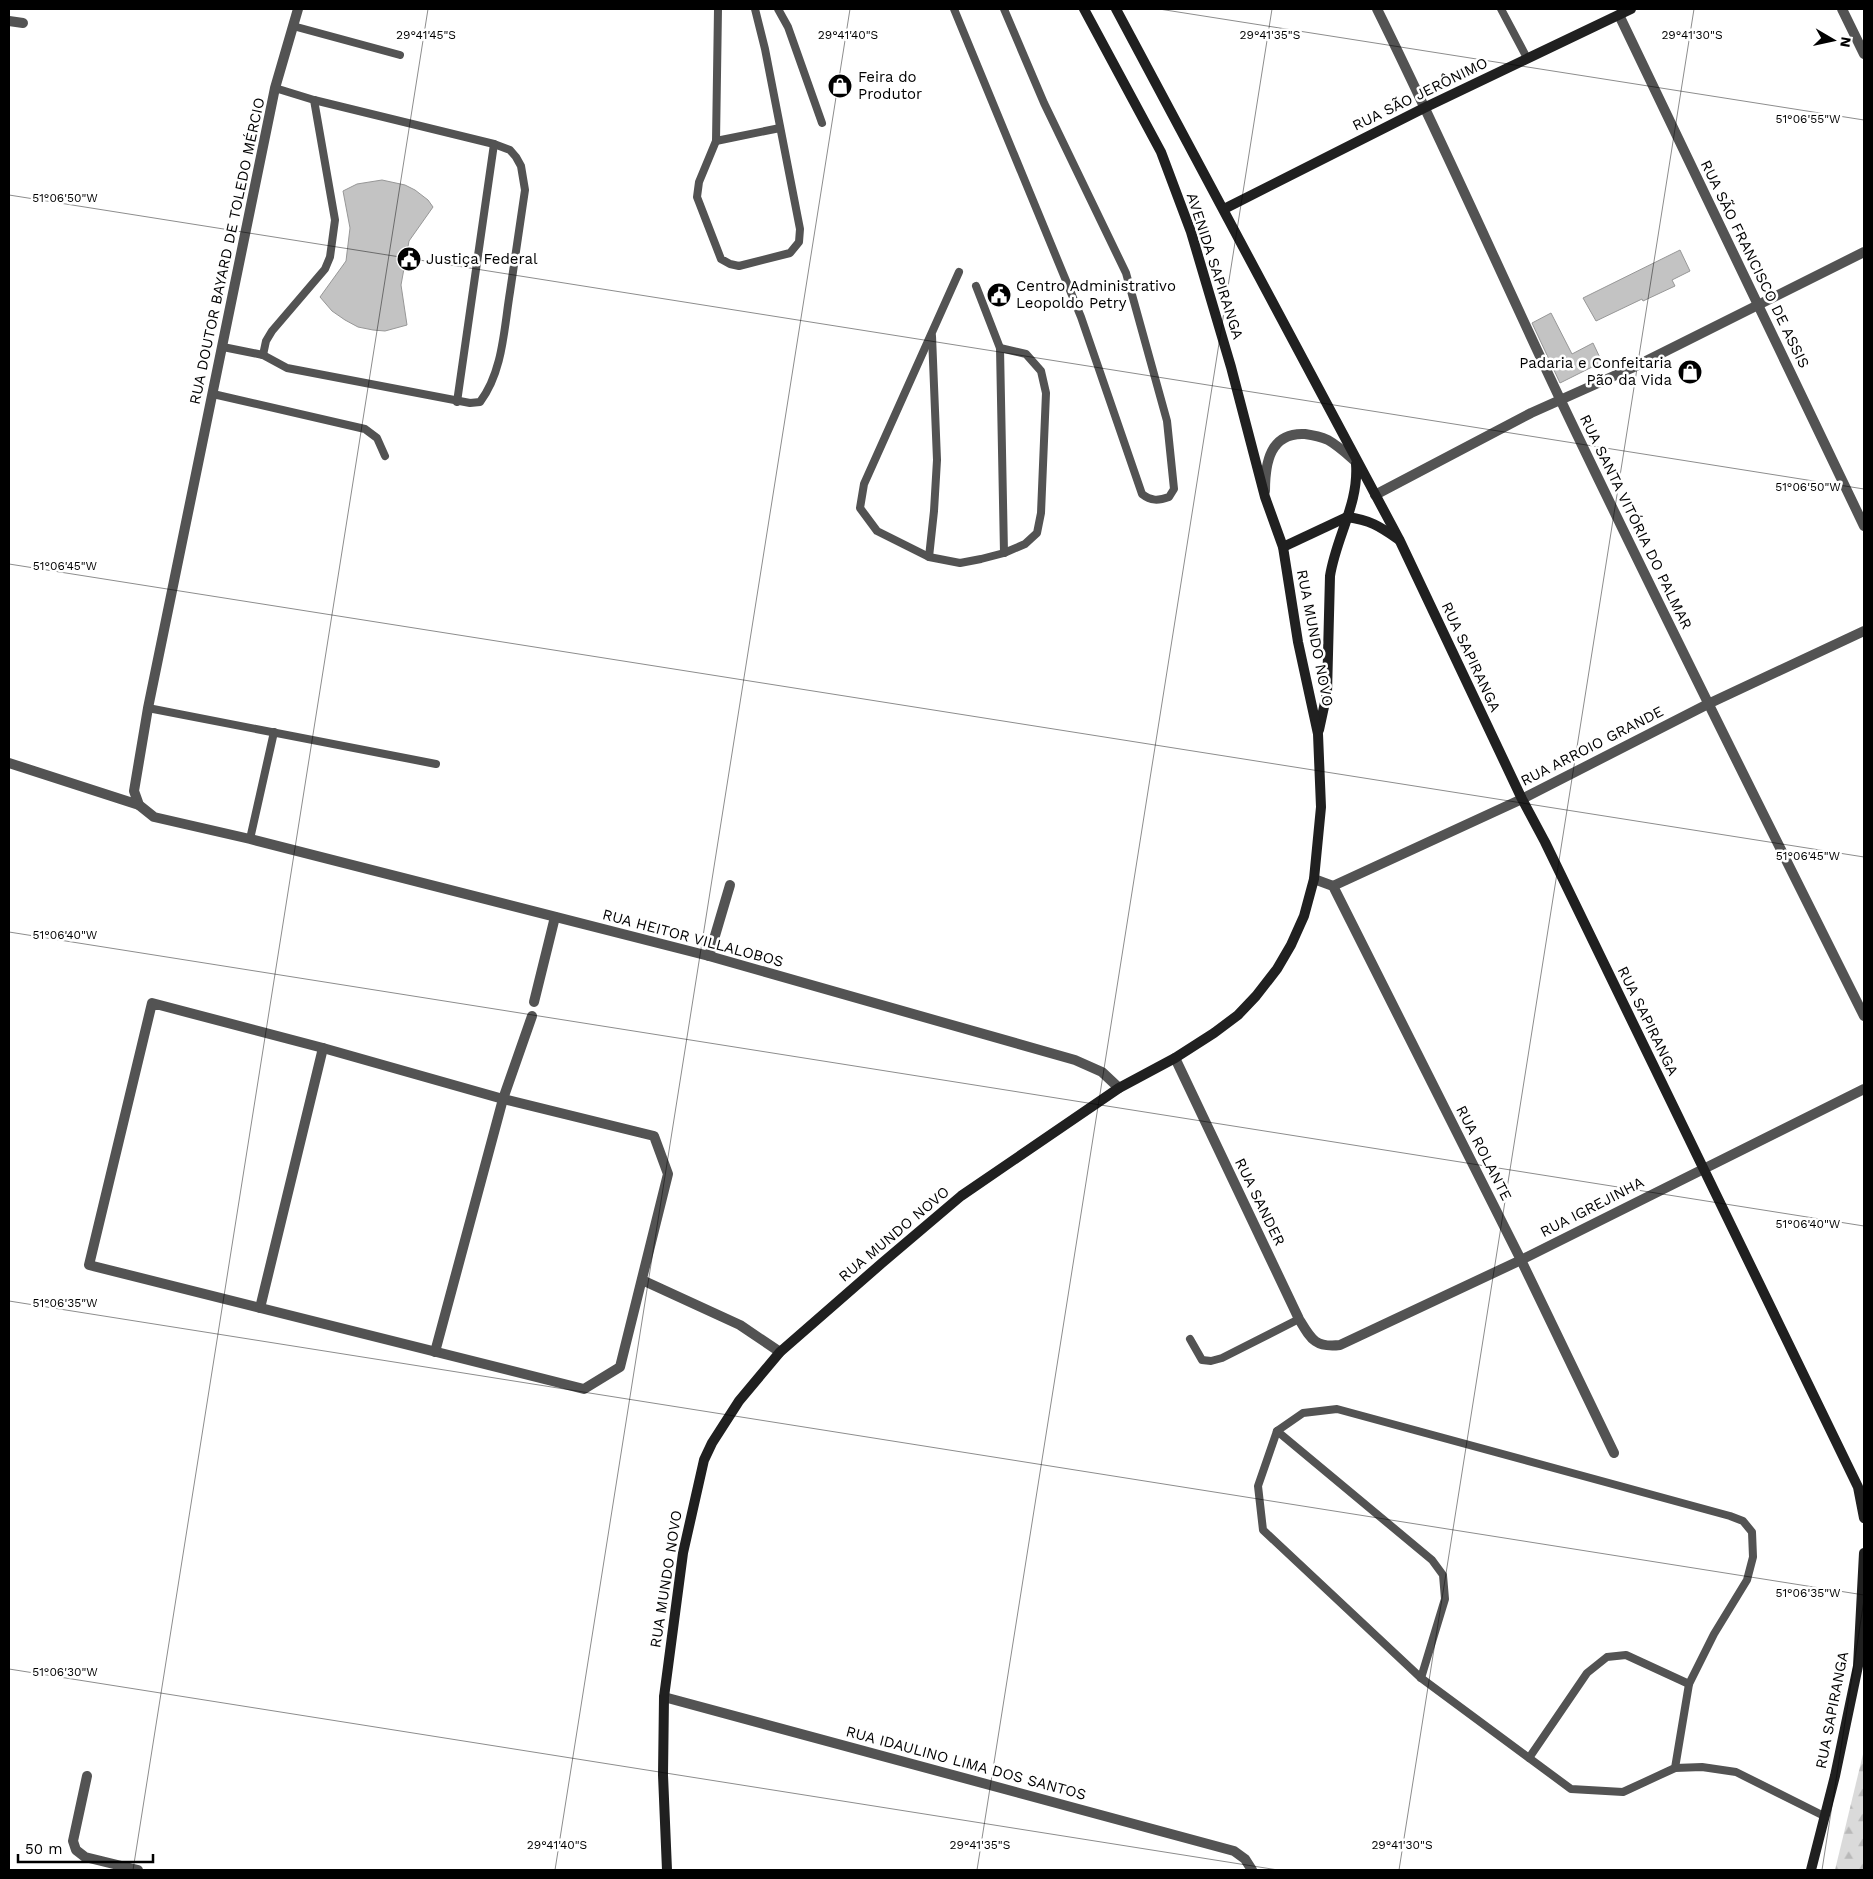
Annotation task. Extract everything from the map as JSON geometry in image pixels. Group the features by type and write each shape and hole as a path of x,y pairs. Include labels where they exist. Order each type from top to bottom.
{"main road":[{"name":"AVENIDA SAPIRANGA","path":"1084,9 1161,152 1191,232 1231,367 1265,497 1283,547"},
{"name":"AVENIDA SAPIRANGA","path":"1116,9 1224,209 1356,461"},
{"name":"RUA SÃO JERÔNIMO","path":"1224,209 1617,12 1631,9"},
{"name":"RUA SAPIRANGA","path":"1356,461 1399,539 1522,799 1545,842 1858,1487 1864,1518"},
{"path":"1347,517 1357,480 1356,461"},
{"path":"1283,547 1347,517 1365,519 1375,523 1399,539"},
{"name":"RUA MUNDO NOVO","path":"1318,734 1327,692 1331,568 1347,517"},
{"name":"RUA MUNDO NOVO","path":"667,1870 663,1775 664,1697 682,1553 704,1460 712,1443 739,1401 780,1352 961,1196 1119,1088 1174,1058 1214,1033 1238,1015 1277,969 1304,916 1314,879 1321,807 1318,734 1298,642 1283,547"},
{"name":"RUA SAPIRANGA","path":"1811,1870 1858,1666 1864,1553"}],"street":[{"name":"RUA DOUTOR BAYARD DE TOLEDO MÉRCIO","path":"140,805 134,791 148,708 276,88 298,9"},
{"name":"RUA SANTA VITÓRIA DO PALMAR","path":"1377,9 1426,107 1560,399 1708,704 1864,1016"},
{"path":"1842,9 1864,54"},
{"name":"RUA SÃO FRANCISCO DE ASSIS","path":"1617,12 1864,526"},
{"path":"9,21 23,23"},
{"path":"1375,495 1531,412 1634,366 1864,252"},
{"path":"1265,497 1266,466 1272,450 1279,441 1287,436 1296,434 1311,435 1327,440 1356,461"},
{"name":"RUA ARROIO GRANDE","path":"1333,886 1522,799 1708,704 1864,631"},
{"name":"RUA HEITOR VILLALOBOS","path":"9,763 140,805 154,817 250,839 709,956 1074,1060 1102,1072 1119,1088"},
{"path":"1314,879 1333,886"},
{"path":"709,956 730,885"},
{"name":"RUA ROLANTE","path":"1333,886 1521,1260 1614,1453"},
{"path":"534,1002 555,917"},
{"path":"152,1003 323,1048 503,1099 654,1136 668,1174 620,1367 584,1389 89,1265 152,1003"},
{"path":"435,1352 503,1099 532,1016"},
{"path":"260,1308 323,1048"},
{"name":"RUA SANDER","path":"1174,1058 1299,1318 1311,1338 1319,1344 1330,1346"},
{"name":"RUA IGREJINHA","path":"1330,1346 1340,1345 1521,1260 1864,1089"},
{"path":"642,1280 740,1325 780,1352"},
{"name":"RUA IDAULINO LIMA DOS SANTOS","path":"664,1697 1234,1851 1245,1859 1252,1870"},
{"path":"87,1776 73,1841 79,1854 138,1870"},
{"path":"89,1870 92,1859"}],"lane":[{"path":"718,9 716,141 699,182 697,197 721,259 739,266 790,253 799,242 800,230 765,49 755,9"},
{"path":"778,9 788,26 822,123"},
{"path":"954,9 1081,317 1142,494 1147,498 1160,500 1169,497 1174,489 1167,421 1126,273 1044,103 1004,9"},
{"path":"1501,9 1527,58"},
{"path":"293,26 400,56"},
{"path":"223,347 263,355 287,368 457,402 480,402 487,393 494,375 501,347 525,190 522,166 510,150 494,144 314,100 276,88"},
{"path":"263,355 266,341 272,331 325,269 330,257 335,220 314,100"},
{"path":"716,141 780,128"},
{"path":"457,402 494,144"},
{"path":"959,272 864,484 860,508 877,531 929,557 960,562 981,560 1025,544 1037,533 1042,513 1046,393 1042,371 1026,354 1000,348"},
{"path":"976,286 1000,348 1004,553"},
{"path":"929,557 937,460 932,334"},
{"path":"213,394 365,430 376,438 385,456"},
{"path":"148,708 436,764"},
{"path":"250,839 274,732"},
{"path":"1190,1339 1202,1360 1211,1361 1222,1358 1299,1318"},
{"path":"1675,1768 1689,1684 1714,1634 1747,1580 1753,1557 1752,1532 1743,1521 1337,1409 1303,1413 1277,1431 1258,1486 1263,1530 1421,1678 1571,1789 1624,1792 1675,1768 1702,1767 1736,1772 1824,1816"},
{"path":"1277,1431 1432,1560 1443,1575 1445,1599 1421,1678"},
{"path":"1529,1758 1586,1673 1607,1657 1626,1655 1689,1684"}],"green space":[{"path":"1864,1750 1864,1870 1835,1870"}],"building":[{"path":"382,180 405,185 415,190 428,200 433,207 409,241 401,285 407,325 385,331 358,327 332,311 320,297 346,261 350,228 343,191 357,184"},
{"path":"1680,250 1690,271 1672,280 1675,286 1596,321 1583,298"},
{"path":"1551,313 1572,354 1593,343 1602,362 1560,383 1532,323"}],"place":[{"name":"Feira do Produtor","path":"840,86"},
{"name":"Justiça Federal","path":"409,259"},
{"name":"Centro Administrativo Leopoldo Petry","path":"999,295"},
{"name":"Padaria e Confeitaria Pão da Vida","path":"1690,372"}]}
